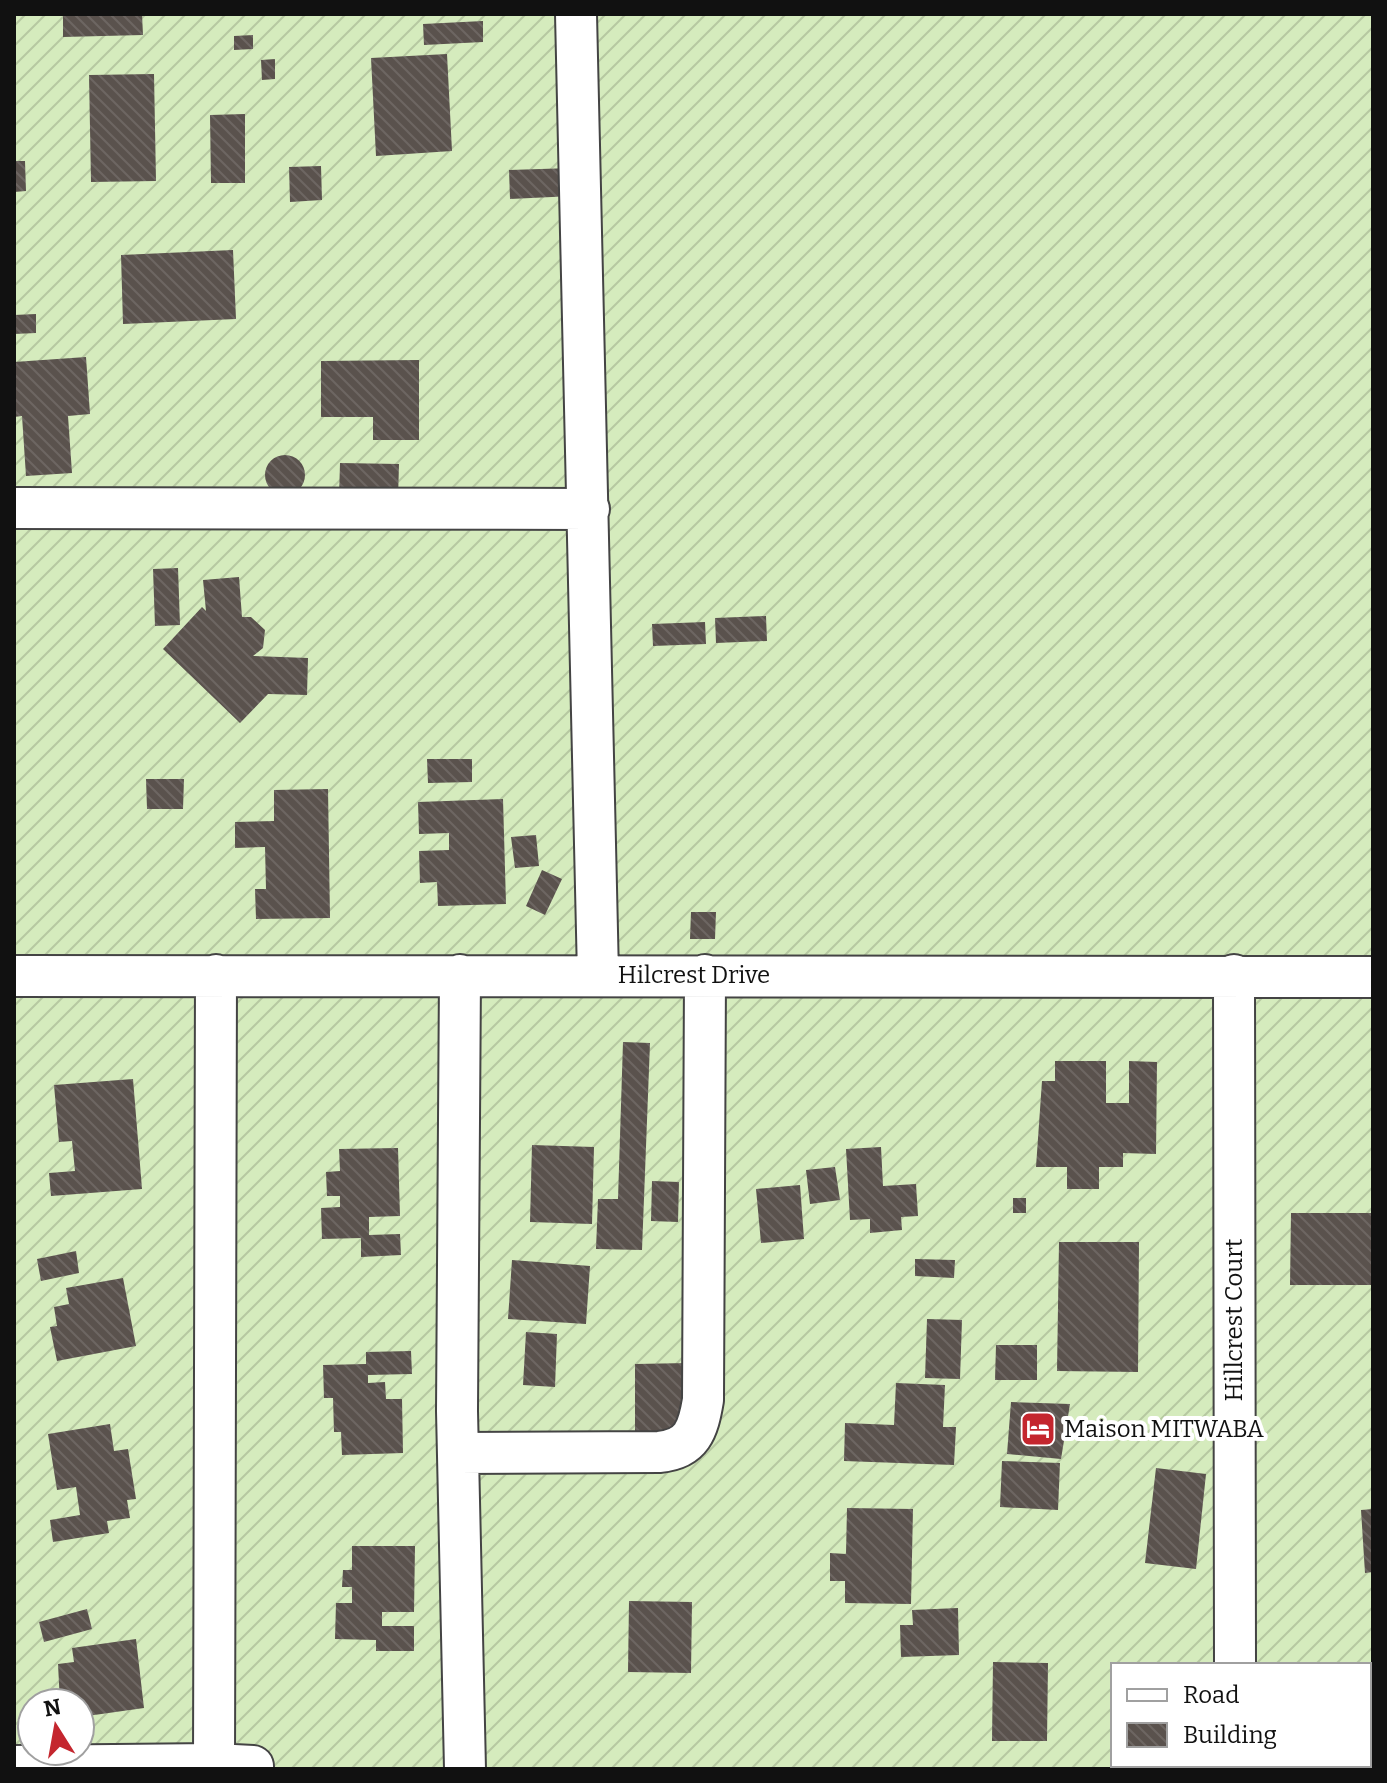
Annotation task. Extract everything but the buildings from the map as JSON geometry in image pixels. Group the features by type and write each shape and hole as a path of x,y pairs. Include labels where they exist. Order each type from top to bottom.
{"street":[{"path":"576,14 598,975"},
{"path":"14,508 589,509"},
{"path":"214,1764 216,975"},
{"path":"460,975 458,1453 465,1769"},
{"path":"458,1453 659,1452 681,1447 696,1433 703,1400 705,975"},
{"name":"Hillcrest Court","path":"1234,975 1235,1663"},
{"name":"Hilcrest Drive","path":"14,976 1373,977"},
{"path":"14,1766 253,1766"}],"green space":[{"path":"14,14 1373,14 1373,1769 14,1769"}],"place":[{"name":"Maison MITWABA","path":"1038,1429"}]}
